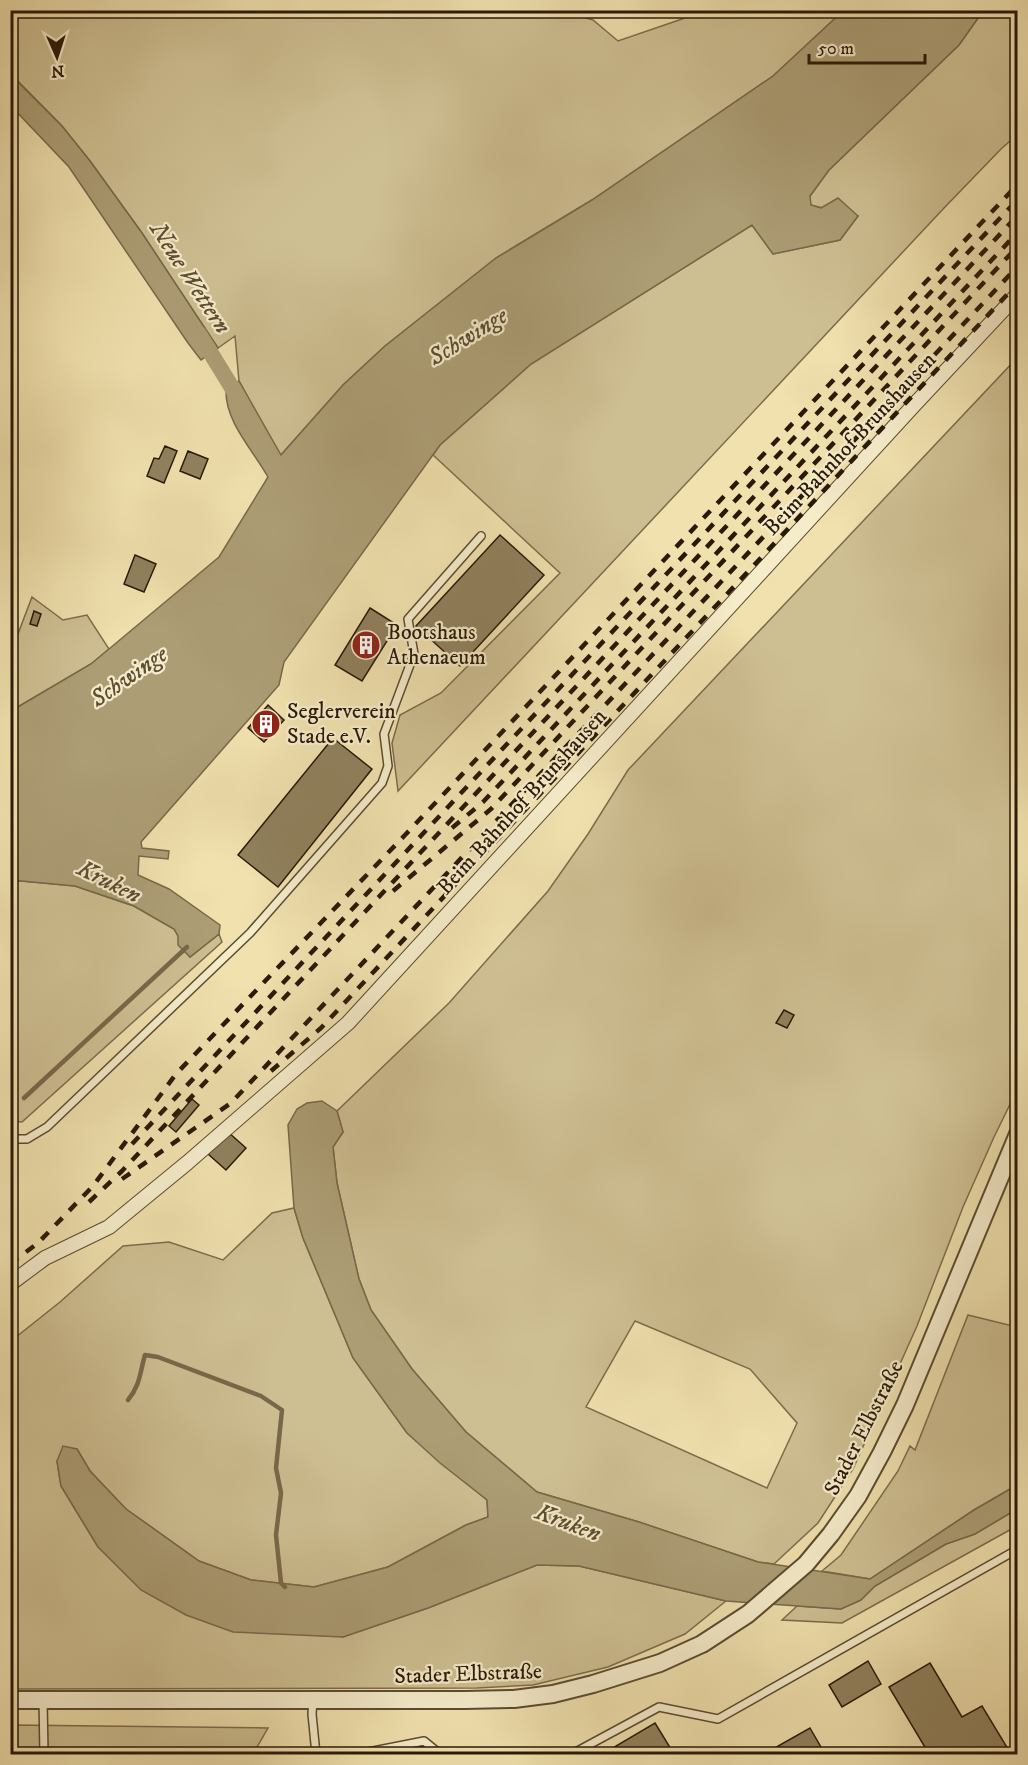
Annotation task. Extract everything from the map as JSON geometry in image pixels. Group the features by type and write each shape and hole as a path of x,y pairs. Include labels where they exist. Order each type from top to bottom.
{"street":[{"name":"Beim Bahnhof Brunshausen","path":"10,1284 45,1258 109,1227 187,1163 348,1023 1017,294"},
{"name":"Stader Elbstraße","path":"10,1700 514,1699 553,1694 593,1684 660,1663 702,1644 748,1614 806,1564 858,1496 905,1405 1017,1134"}],"lane":[{"path":"10,1139 27,1139 47,1127 250,933 382,783 388,766 384,734 414,654 408,619 481,536"},
{"path":"572,1755 659,1707 718,1719 1017,1549"},
{"path":"43,1700 44,1755"},
{"path":"313,1700 316,1755"},
{"path":"358,1755 424,1741 440,1755"}],"shaded area":[{"path":"10,11 561,11 593,20 618,41 699,11 843,11 773,76 592,200 496,258 385,346 343,385 280,456 239,381 235,336 218,348 142,233 90,161 62,126 11,74"},
{"path":"983,11 1017,11 1017,135 945,207 398,791 392,743 400,715 441,693 560,573 433,455 440,445 531,364 752,225 773,254 840,240 858,216 810,205 810,196 829,170 959,45"},
{"path":"1017,358 1017,1090 963,1207 917,1326 853,1469 818,1523 774,1564 758,1562 639,1522 537,1492 466,1432 412,1369 371,1310 359,1279 337,1183 333,1147 343,1132 337,1111 449,1003 548,891 588,834 628,770","holes":["635,1321 750,1369 797,1423 767,1488 586,1407"]},
{"path":"32,597 63,620 87,615 109,649 91,664 11,711 10,655"},
{"path":"11,880 75,886 134,906 174,929 190,957 219,934 222,942 22,1122 11,1121"},
{"path":"294,1208 303,1238 353,1358 407,1433 487,1500 488,1517 466,1525 388,1567 314,1587 251,1580 199,1561 126,1509 90,1471 77,1449 57,1461 61,1486 98,1547 343,1637 428,1608 537,1565 579,1566 726,1601 685,1634 608,1667 533,1685 477,1688 11,1689 11,1341 60,1302 123,1246 169,1242 223,1260 272,1213"},
{"path":"968,1315 1017,1327 1017,1485 974,1510 870,1579 822,1571 841,1555 898,1471 910,1446 915,1450"},
{"path":"1017,1509 1017,1526 842,1623 782,1620 797,1606 841,1609 860,1600 875,1586 946,1544 975,1534"},
{"path":"10,1725 268,1728 253,1754 11,1754"}],"water":[{"path":"843,11 983,11 959,45 829,170 810,196 811,205 821,208 838,198 858,216 840,240 773,254 752,225 531,364 440,445 284,662 279,685 141,842 142,848 169,851 168,859 139,856 138,875 169,889 220,925 219,934 190,957 178,945 178,936 174,929 134,906 75,886 11,880 11,711 91,664 219,557 268,477 235,424 227,402 226,390 239,381 281,455 343,385 385,346 496,258 592,200 773,76"},
{"path":"10,74 62,126 90,161 142,233 218,348 201,360 188,343 69,167 11,106"},
{"name":"Kruken","path":"322,1101 337,1111 343,1132 333,1147 337,1183 359,1279 371,1310 412,1369 466,1432 537,1492 639,1522 758,1562 870,1579 974,1510 1017,1485 1017,1509 975,1534 946,1544 875,1586 861,1600 841,1609 726,1601 579,1566 537,1565 428,1608 343,1637 233,1632 186,1615 141,1590 98,1547 61,1486 57,1461 63,1446 77,1449 90,1471 126,1509 199,1561 251,1580 314,1587 388,1567 466,1525 488,1517 487,1500 440,1463 407,1433 353,1358 303,1238 294,1208 288,1125 297,1109 307,1103"}],"building":[{"path":"165,446 177,451 164,483 147,476 154,458 159,459"},
{"path":"188,451 208,459 200,479 180,471"},
{"path":"500,535 544,575 460,666 416,626"},
{"path":"135,555 156,564 144,592 124,584"},
{"name":"Bootshaus Athenaeum","path":"370,608 397,625 362,681 335,665"},
{"path":"34,611 41,614 37,626 30,624"},
{"name":"Seglerverein Stade e.V.","path":"268,705 284,720 264,742 248,728"},
{"path":"333,738 372,769 278,887 238,855"},
{"path":"784,1010 794,1015 787,1028 776,1023"},
{"path":"192,1099 199,1105 176,1132 169,1126"},
{"path":"228,1132 246,1148 226,1170 208,1154"},
{"path":"868,1661 881,1684 842,1707 829,1685"},
{"path":"930,1663 962,1717 982,1706 1011,1754 929,1754 889,1687"},
{"path":"655,1723 674,1754 614,1754 611,1749"},
{"path":"810,1728 825,1754 764,1754"},
{"path":"422,1747 426,1754 410,1754"}],"waterway":[{"name":"Neue Wettern","path":"199,334 242,404"},
{"path":"24,1098 187,947"},
{"path":"128,1400 137,1384 145,1355 158,1357 261,1396 282,1410 276,1468 281,1493 276,1535 281,1583 285,1587"}],"railway":[{"path":"10,1264 38,1243 93,1186 176,1074 406,834 1018,184"},
{"path":"132,1144 1018,199"},
{"path":"89,1202 122,1171 1018,215"},
{"path":"452,828 483,802 1018,232"},
{"path":"393,891 491,809 1018,246"},
{"path":"122,1179 231,1103 1018,266"},
{"path":"271,1071 321,1028 1018,283"}],"place":[{"name":"Bootshaus Athenaeum","path":"366,645"},
{"name":"Seglerverein Stade e.V.","path":"266,724"}],"water label":[{"name":"Schwinge","path":"468,337"},
{"name":"Schwinge","path":"129,677"}]}
